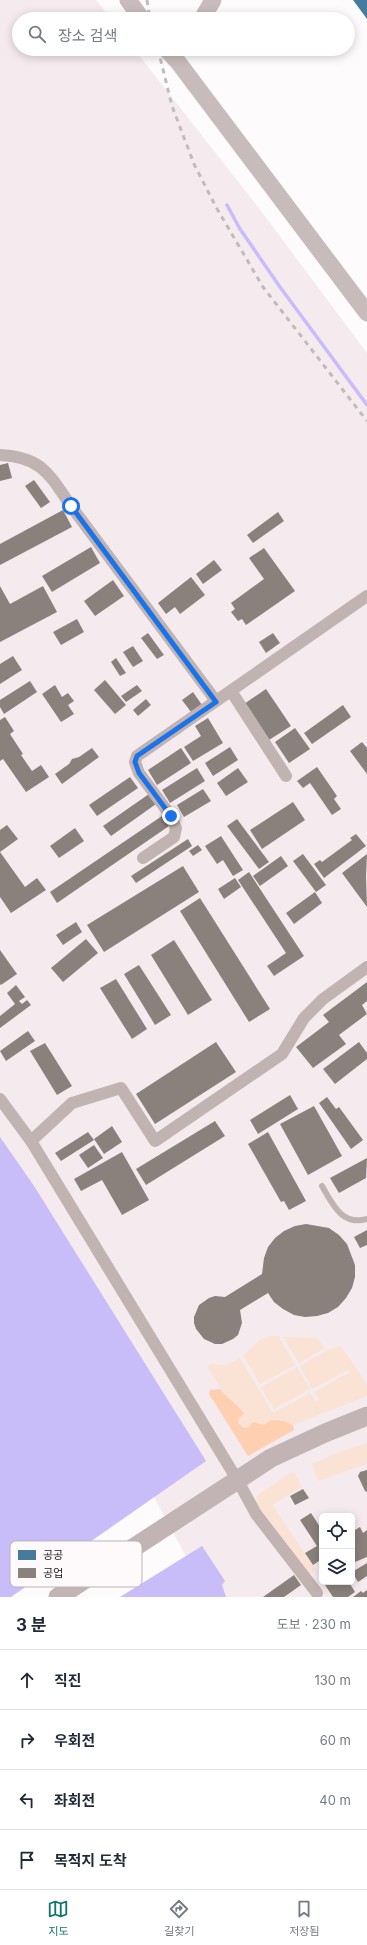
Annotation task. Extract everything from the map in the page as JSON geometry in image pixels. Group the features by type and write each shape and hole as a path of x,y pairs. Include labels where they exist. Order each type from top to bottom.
{"main road":[{"path":"128,0 137,12"},
{"path":"206,12 213,0"},
{"path":"182,56 367,313"},
{"path":"142,1543 271,1458 325,1432 367,1416"},
{"path":"58,1597 74,1587"}],"street":[{"path":"0,455 14,456 34,462 48,473 216,702"},
{"path":"143,858 174,838 176,828 171,816 139,773 135,762 137,756 367,596"},
{"path":"231,691 286,776"},
{"path":"31,1141 72,1103 121,1088 155,1141 282,1054 304,1018 323,999 367,967"},
{"path":"0,1099 31,1141 238,1481 256,1514 317,1593"}],"lane":[{"path":"322,1186 336,1210 346,1219 359,1221 367,1219"}],"shaded area":[{"path":"0,0 96,0 105,12 12,12 12,56 139,56 261,211 367,353 367,1597 146,1597 194,1571 0,1214"},
{"path":"0,1137 34,1186 206,1461 91,1541 10,1541 10,1587 25,1587 11,1597 0,1597"},
{"path":"270,1336 279,1336 295,1365 260,1384 243,1355 260,1340"},
{"path":"283,1337 317,1338 325,1348 299,1363"},
{"path":"341,1346 367,1384 367,1396 293,1425 284,1421 244,1428 238,1423 241,1408 227,1398 207,1366 211,1364 227,1365 240,1358 273,1413 310,1393 316,1402 319,1399 314,1392 350,1372 348,1370 312,1389 300,1366 329,1349"},
{"path":"297,1367 310,1389 274,1409 261,1387"},
{"path":"220,1389 239,1407 244,1414 239,1418 238,1423 244,1428 249,1427 253,1422 264,1425 271,1420 284,1421 293,1425 294,1430 248,1456 209,1394 210,1390"},
{"path":"367,1443 367,1464 318,1481 312,1464 337,1453"},
{"path":"291,1472 295,1473 302,1487 272,1505 316,1570 311,1574 300,1564 256,1505 257,1496"},
{"path":"202,1546 225,1581 222,1585 226,1597 120,1597 136,1587 142,1587 142,1583"}],"building: 공공":[{"path":"353,0 367,0 367,19"}],"building: 공업":[{"path":"8,463 12,478 0,481 0,465"},
{"path":"34,480 50,502 41,508 25,486"},
{"path":"63,510 72,527 0,565 0,544"},
{"path":"278,512 284,521 253,543 247,535"},
{"path":"91,547 100,563 52,592 42,576"},
{"path":"264,548 295,591 246,625 242,619 238,621 231,612 235,609 231,603 264,579 249,558"},
{"path":"214,560 222,570 203,584 196,574"},
{"path":"191,577 205,595 180,614 175,607 166,614 158,603"},
{"path":"113,580 124,596 95,616 84,601"},
{"path":"0,586 10,604 43,586 57,612 0,642"},
{"path":"77,619 84,632 61,645 53,632"},
{"path":"148,633 164,655 157,659 141,638"},
{"path":"273,633 280,643 266,653 259,642"},
{"path":"133,646 143,661 133,667 123,652"},
{"path":"13,656 22,670 0,684 0,664"},
{"path":"116,658 126,673 120,676 111,662"},
{"path":"105,680 126,705 115,714 94,690"},
{"path":"30,681 37,692 4,714 0,707 0,700"},
{"path":"55,685 62,697 68,693 74,701 68,705 74,714 61,722 42,694"},
{"path":"137,685 142,691 126,702 121,696"},
{"path":"266,689 291,726 269,740 244,704"},
{"path":"193,692 202,705 191,712 182,700"},
{"path":"146,699 151,705 138,716 133,710"},
{"path":"343,705 351,717 312,744 304,733"},
{"path":"5,717 14,731 10,734 23,754 21,755 32,771 41,765 49,777 26,792 3,759 0,761 0,720"},
{"path":"208,718 223,743 193,761 184,747 201,736 195,726"},
{"path":"295,728 310,749 289,763 275,742"},
{"path":"362,742 367,748 367,774 350,751"},
{"path":"230,747 238,760 213,776 205,763"},
{"path":"92,748 99,757 62,784 55,774 69,764 72,759 79,757"},
{"path":"181,748 191,763 157,785 148,770"},
{"path":"317,767 337,796 334,799 341,809 332,815 310,783 303,788 297,781"},
{"path":"197,768 205,781 170,803 162,790"},
{"path":"238,768 248,782 226,796 217,783"},
{"path":"130,777 138,788 97,816 89,805"},
{"path":"203,789 211,801 184,817 177,805"},
{"path":"149,794 156,804 111,836 103,826"},
{"path":"293,802 305,820 262,849 250,830"},
{"path":"162,816 169,826 57,903 50,892"},
{"path":"237,819 269,862 259,869 227,826"},
{"path":"7,825 18,839 0,852 0,830"},
{"path":"75,828 84,841 59,858 50,846"},
{"path":"356,834 366,846 324,878 314,864 320,860 322,862 352,840 350,838"},
{"path":"221,836 243,870 233,876 223,860 217,864 205,846"},
{"path":"188,839 192,846 136,883 131,876"},
{"path":"198,845 202,850 193,856 189,851"},
{"path":"0,852 25,887 37,878 46,890 11,913 0,897"},
{"path":"303,854 326,885 316,892 293,861"},
{"path":"367,854 366,876 367,907 342,873"},
{"path":"281,856 288,866 260,886 253,876"},
{"path":"183,866 199,892 104,952 87,925"},
{"path":"249,872 304,956 274,976 267,966 286,953 238,880"},
{"path":"235,878 241,887 224,899 218,889"},
{"path":"315,892 322,903 294,924 286,913"},
{"path":"200,898 270,1009 249,1022 180,911"},
{"path":"76,922 82,932 63,945 56,935"},
{"path":"86,939 98,953 63,982 51,968"},
{"path":"174,940 212,1000 188,1015 151,955"},
{"path":"0,950 17,974 1,985 0,984"},
{"path":"139,965 171,1015 155,1025 124,974"},
{"path":"116,979 147,1029 132,1039 100,988"},
{"path":"367,982 367,1001 362,1005 367,1014 339,1035 346,1044 313,1068 296,1047 329,1022 323,1015"},
{"path":"16,985 25,997 19,1001 22,1004 27,1000 31,1005 0,1028 0,1016 15,1004 7,993"},
{"path":"28,1031 35,1041 6,1061 0,1051"},
{"path":"216,1042 236,1072 155,1124 136,1094"},
{"path":"359,1042 367,1053 367,1059 335,1084 323,1069"},
{"path":"45,1043 72,1086 57,1095 30,1051"},
{"path":"290,1095 298,1109 258,1134 250,1120"},
{"path":"327,1097 336,1109 339,1107 363,1140 351,1149 319,1103"},
{"path":"314,1106 342,1156 308,1175 280,1124"},
{"path":"215,1121 225,1136 146,1185 136,1169"},
{"path":"112,1126 122,1142 104,1154 94,1139"},
{"path":"88,1132 94,1140 61,1161 55,1153"},
{"path":"268,1132 306,1201 289,1210 284,1201 281,1202 248,1144"},
{"path":"94,1145 103,1158 88,1168 79,1155"},
{"path":"122,1152 149,1200 122,1215 102,1180 81,1191 74,1179"},
{"path":"367,1158 366,1178 339,1193 330,1178"},
{"path":"306,1224 329,1228 339,1235 347,1244 355,1265 355,1277 352,1288 346,1298 338,1307 328,1313 305,1317 294,1315 283,1309 274,1302 268,1293 240,1310 242,1323 238,1335 233,1339 222,1344 215,1344 204,1339 196,1329 194,1323 194,1317 199,1305 215,1296 225,1297 262,1274 264,1258 268,1247 275,1238 284,1231 295,1226"},
{"path":"367,1230 367,1245 360,1248 354,1237"},
{"path":"367,1470 367,1492 365,1491 358,1476 360,1472"},
{"path":"303,1489 309,1498 295,1505 290,1496"},
{"path":"311,1513 319,1525 319,1561 313,1565 305,1553 317,1546 300,1520"},
{"path":"360,1527 363,1533 367,1530 367,1557 355,1562 355,1549 355,1530"},
{"path":"367,1563 367,1576 358,1582 355,1577 355,1570"},
{"path":"294,1575 301,1585 284,1597 263,1597"},
{"path":"325,1585 351,1585 355,1592 348,1597 333,1597"},
{"path":"367,1590 367,1597 353,1597 361,1591 363,1593"}],"waterway":[{"path":"227,205 240,229 280,287 367,405"}],"railway":[{"path":"147,0 149,12"},
{"path":"160,56 172,106 194,164 216,207 263,287 367,421"}],"route":[{"path":"71,506 216,702 137,756 135,762 139,773 171,816"}]}
